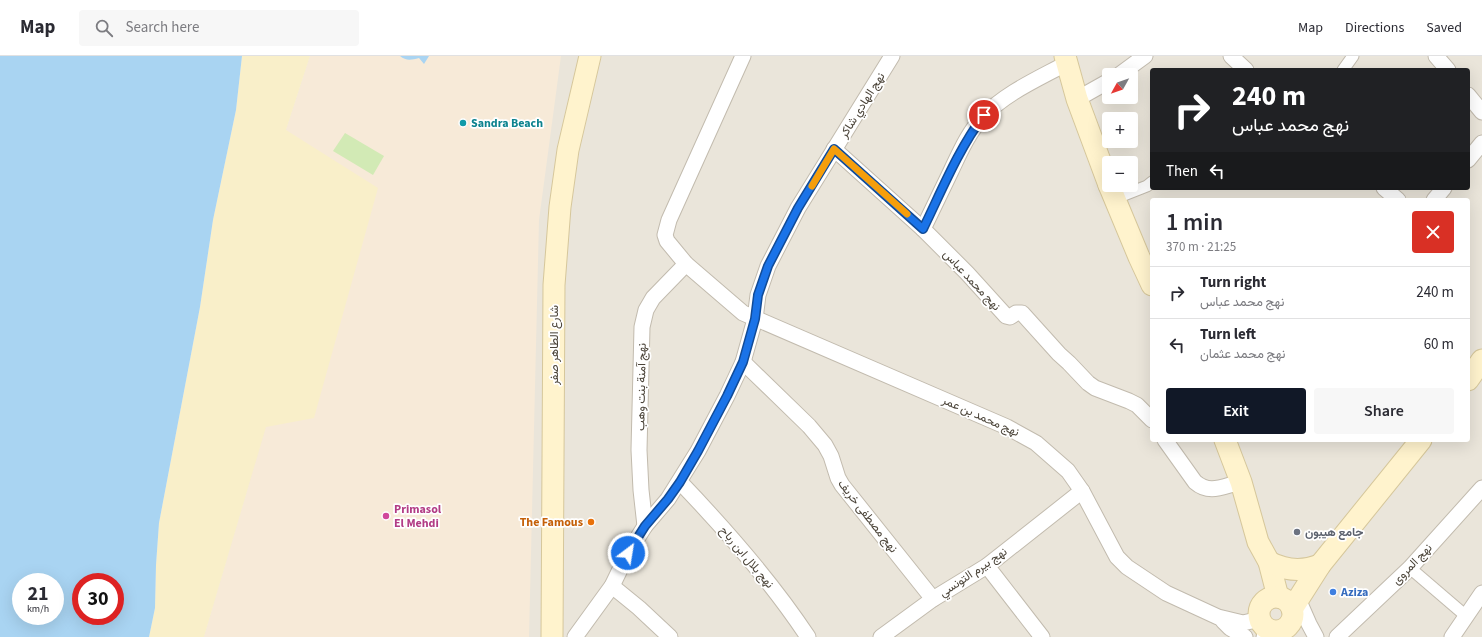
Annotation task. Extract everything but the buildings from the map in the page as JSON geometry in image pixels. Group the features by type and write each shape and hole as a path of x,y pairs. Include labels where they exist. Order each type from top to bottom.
{"main road":[{"name":"شارع الطاهر صفر","path":"552,637 554,285 560,207 568,150 590,56"},
{"path":"1066,59 1077,99 1102,166"},
{"path":"1112,192 1150,280"},
{"path":"1470,377 1482,360"},
{"path":"1226,442 1241,482 1258,542 1275,616"},
{"path":"1275,616 1320,565 1420,442"},
{"path":"1258,542 1269,562 1275,616"},
{"path":"1269,562 1281,568 1294,570 1303,570 1320,565"}],"street":[{"name":"نهج محمد بن عمر","path":"743,56 669,220 665,236 667,241 686,264 743,313 1007,426 1036,443 1055,458 1068,471 1082,491 1117,557 1127,567 1166,593 1218,616 1243,623 1275,616"},
{"name":"نهج الهادي شاكر","path":"575,637 612,586 628,553 645,526 680,482 698,451 743,362 755,319 758,295 768,266 798,208 892,56"},
{"path":"1129,68 1145,56"},
{"path":"1231,56 1243,68"},
{"path":"1344,68 1353,56"},
{"path":"1436,56 1446,68"},
{"path":"923,229 960,151 984,115 1022,87 1066,59"},
{"path":"1077,99 1102,85"},
{"path":"1470,97 1482,112"},
{"path":"1470,158 1482,143"},
{"name":"نهج محمد عباس","path":"834,149 923,229 967,273 1006,316 1012,317 1016,313 1022,313 1059,354 1070,363 1088,383 1095,388 1129,400 1137,405 1150,418"},
{"path":"1138,187 1147,186 1150,184"},
{"path":"1386,190 1396,198"},
{"path":"1436,198 1442,190"},
{"name":"نهج آمنة بنت وهب","path":"645,526 639,450 642,327 646,310 653,298 686,264"},
{"name":"نهج مصطفى خريف","path":"743,362 809,426 825,445 831,456 834,470 842,485 933,599"},
{"path":"1167,442 1195,482 1200,486 1211,490 1241,482"},
{"name":"نهج بلال ابن رباح","path":"680,482 749,558 781,598 808,637"},
{"name":"نهج المروى","path":"1337,637 1410,568 1482,488"},
{"name":"نهج بيرم التونسي","path":"881,637 933,599 987,566 1082,491"},
{"path":"987,566 1042,637"},
{"path":"1410,568 1466,616"},
{"path":"612,586 639,608 670,637"},
{"path":"1452,637 1482,593"},
{"path":"1218,616 1230,628 1246,637 1275,616 1309,624 1316,637"}],"shaded area":[{"path":"310,56 1482,56 1482,637 204,637 266,426 286,130"},
{"path":"310,56 561,56 539,220 529,637 204,637 266,426 286,130"}],"green space":[{"path":"345,133 384,156 373,175 333,151"}],"sand":[{"path":"242,56 310,56 286,130 378,188 314,418 266,427 204,637 149,637 155,608 159,523 200,307 213,220 236,110"}],"water":[{"path":"0,56 242,56 236,110 213,220 200,307 159,523 155,608 149,637 0,637"},
{"path":"400,56 429,56 424,64 419,58 409,60"}],"slow traffic":[{"path":"812,186 834,149 907,214"}],"place":[{"name":"Sandra Beach","path":"463,123"},
{"name":"Primasol El Mehdi","path":"386,516"},
{"name":"The Famous","path":"591,522"},
{"name":"جامع هيبون","path":"1297,532"},
{"name":"Aziza","path":"1333,592"}],"route":[{"path":"628,553 645,526 657,513 680,482 727,396 743,362 755,319 758,295 768,266 798,208 834,149 923,229 960,151 984,115"}]}
